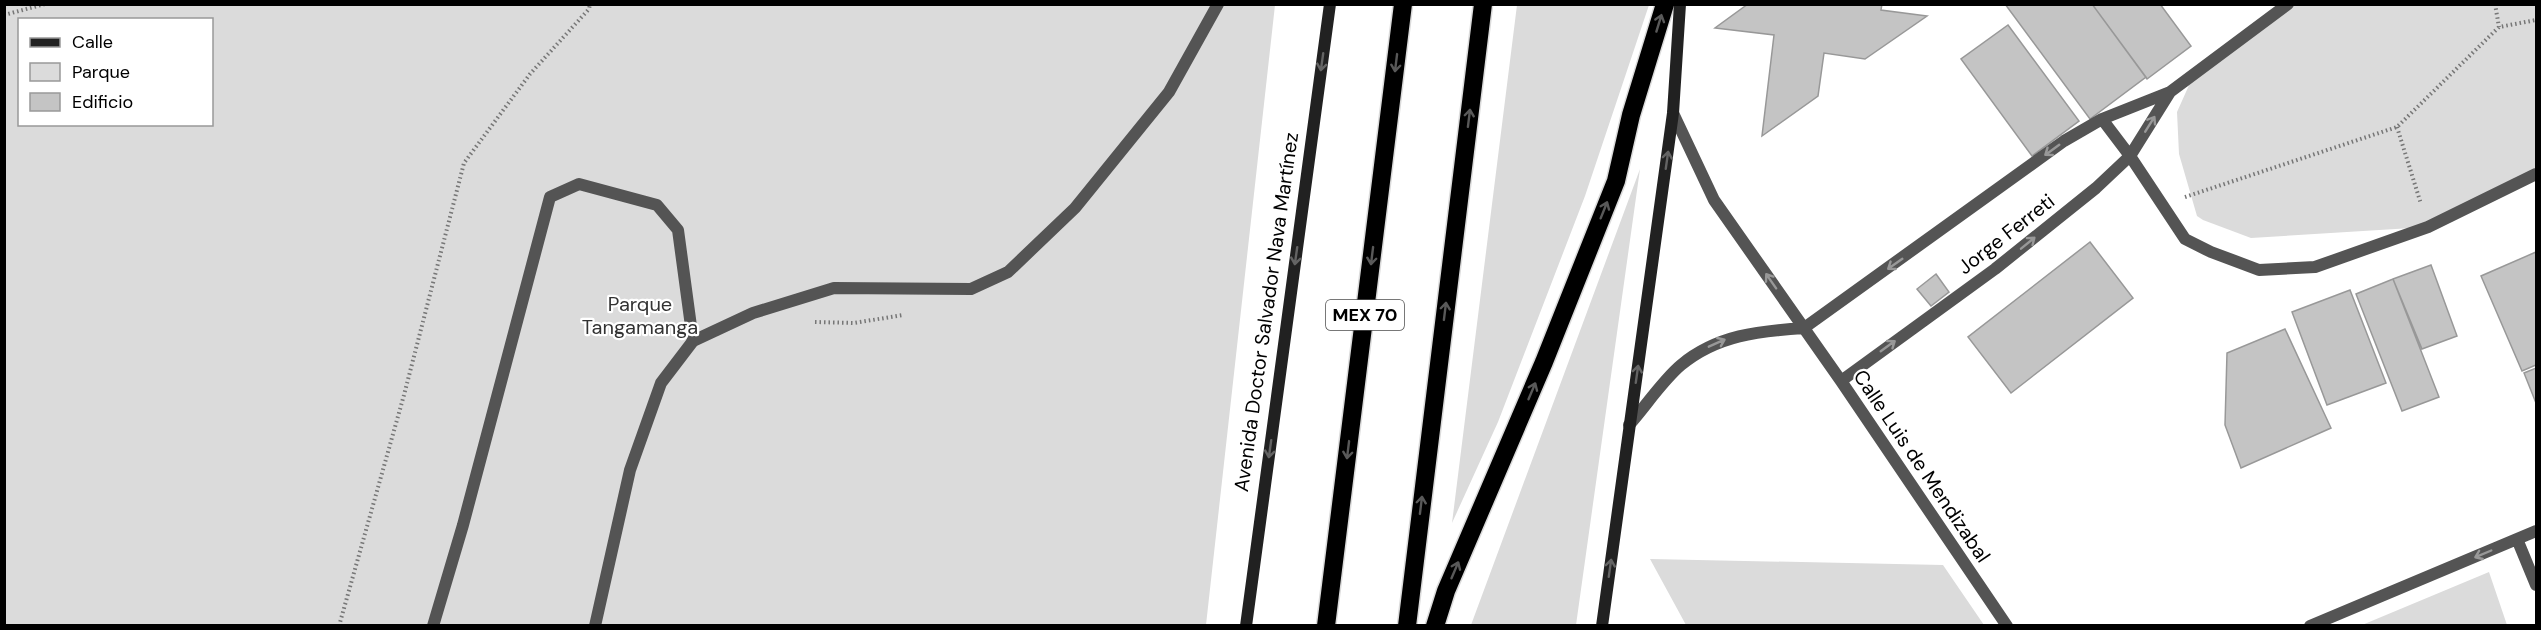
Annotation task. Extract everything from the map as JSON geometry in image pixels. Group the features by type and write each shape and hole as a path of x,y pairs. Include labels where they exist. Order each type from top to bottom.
{"highway":[{"name":"MEX 70","path":"1326,626 1403,4"},
{"path":"1407,626 1483,4"},
{"path":"1435,626 1446,591 1544,362 1616,181 1631,115 1665,4"}],"main road":[{"name":"Avenida Doctor Salvador Nava Martínez","path":"1245,626 1330,4"},
{"path":"1602,626 1673,113 1680,4"}],"street":[{"path":"595,626 630,470 661,383 693,341 753,313 834,288 971,289 1008,272 1075,208 1169,93 1218,4"},
{"name":"Jorge Ferreti","path":"1804,328 2064,141 2102,119 2170,92 2288,4"},
{"name":"Jorge Ferreti","path":"1841,381 1995,269 2096,188 2130,156 2170,92"},
{"name":"Calle Luis de Mendizabal","path":"1673,113 1714,200 1841,381 2007,626"},
{"path":"2102,119 2130,156 2185,239 2211,252 2259,270 2315,267 2428,227 2536,174"},
{"path":"433,626 463,525 550,197 579,184 657,205 678,230 693,341"},
{"path":"1629,425 1680,365 1717,342 1756,331 1804,328"},
{"path":"2310,626 2536,531"},
{"path":"2517,539 2536,585"}],"path":[{"path":"4,15 45,4"},
{"path":"339,626 401,406 464,163 530,74 589,9 590,4"},
{"path":"2495,4 2499,27"},
{"path":"2162,204 2397,127 2499,27 2536,20"},
{"path":"2397,127 2428,227"}],"green space":[{"name":"Parque Tangamanga","path":"4,5 1275,5 1206,625 5,625"},
{"path":"1517,5 1649,5 1585,196 1498,422 1452,523"},
{"path":"2288,5 2536,5 2536,172 2428,227 2251,238 2197,216 2179,154 2177,112 2190,83"},
{"path":"1640,169 1576,625 1471,625"},
{"path":"1650,559 1943,565 1984,625 1686,625"},
{"path":"2489,572 2507,625 2362,625"}],"building":[{"path":"1748,4 1882,4 1881,10 1927,16 1865,59 1824,53 1818,96 1762,136 1774,35 1715,28"},
{"path":"2005,4 2092,4 2146,77 2090,119"},
{"path":"2092,4 2160,4 2191,46 2147,79"},
{"path":"2008,25 2079,121 2032,156 1961,59"},
{"path":"2090,242 2133,298 2011,393 1968,337"},
{"path":"2536,252 2536,365 2522,371 2481,276"},
{"path":"2431,265 2457,336 2422,349 2393,279"},
{"path":"1936,274 1949,292 1931,306 1917,289"},
{"path":"2393,279 2439,397 2402,411 2356,294"},
{"path":"2350,290 2386,383 2327,405 2292,312"},
{"path":"2285,329 2331,428 2241,468 2225,425 2227,353"},
{"path":"2536,368 2536,403 2524,373"}]}
